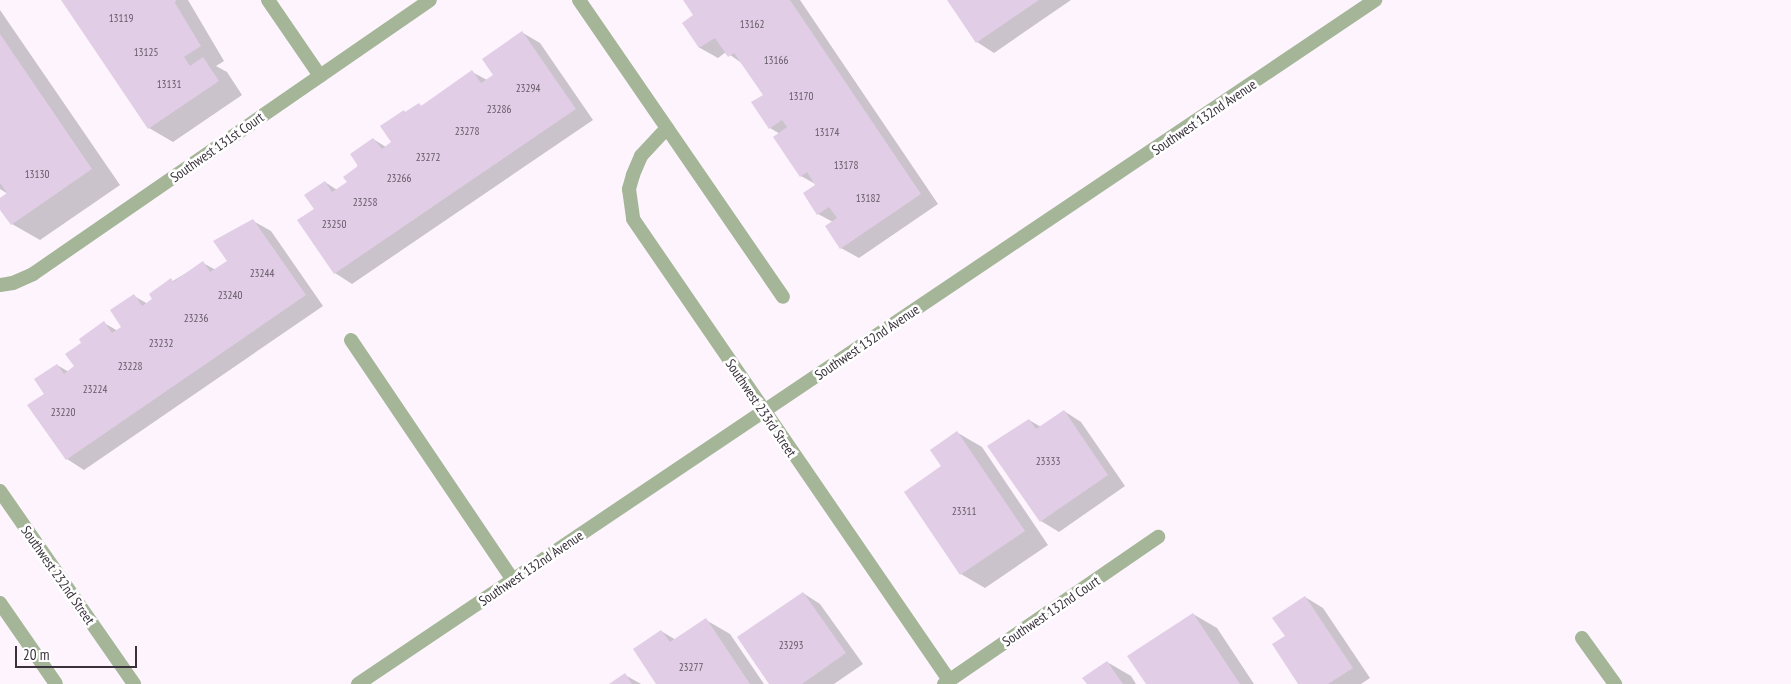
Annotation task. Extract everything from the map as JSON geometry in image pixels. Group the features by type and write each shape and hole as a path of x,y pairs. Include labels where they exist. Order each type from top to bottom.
{"street":[{"path":"268,0 320,76"},
{"name":"Southwest 131st Court","path":"0,285 13,283 33,274 430,0"},
{"path":"579,0 784,297"},
{"name":"Southwest 132nd Avenue","path":"358,684 1375,0"},
{"name":"Southwest 233rd Street","path":"667,128 641,156 633,175 629,189 633,218 946,682"},
{"path":"351,340 513,580"},
{"name":"Southwest 232nd Street","path":"0,490 134,684"},
{"name":"Southwest 132nd Court","path":"946,682 1158,538"},
{"path":"0,603 56,684"},
{"path":"1582,638 1614,684"}],"building":[{"path":"61,0 176,0 175,3 201,46 184,57 190,66 203,57 219,81 148,129"},
{"path":"683,0 790,0 921,194 840,249 825,226 837,218 829,207 817,215 803,193 815,185 807,172 800,177 773,137 787,127 782,120 769,129 751,102 763,95 734,53 728,57 715,38 699,48 682,23 693,15"},
{"path":"947,0 1039,0 976,43"},
{"path":"522,31 576,109 334,274 297,220 314,209 304,195 325,181 332,192 347,182 343,177 358,166 350,154 373,138 382,149 391,142 380,126 404,110 405,112 419,103 421,106 472,70 481,83 493,75 482,59"},
{"path":"0,34 92,169 11,225 0,210 0,198 7,193 0,183"},
{"path":"253,219 306,295 66,460 27,405 44,394 34,379 57,364 64,374 74,366 65,354 81,343 79,339 104,321 112,333 121,327 110,310 134,294 142,306 152,299 149,294 171,278 173,282 203,261 210,272 227,261 213,241"},
{"path":"1064,410 1108,475 1040,522 987,446 1029,419 1036,429"},
{"path":"957,431 1025,531 960,575 904,492 941,466 930,450"},
{"path":"803,592 846,653 802,684 769,684 737,637"},
{"path":"1305,596 1353,668 1328,684 1298,684 1272,644 1285,636 1272,618"},
{"path":"1193,613 1240,684 1146,684 1127,656"},
{"path":"706,618 750,684 656,684 633,649 661,630 670,642"},
{"path":"1107,661 1123,684 1087,684 1082,678"},
{"path":"625,673 632,684 609,684"}]}
